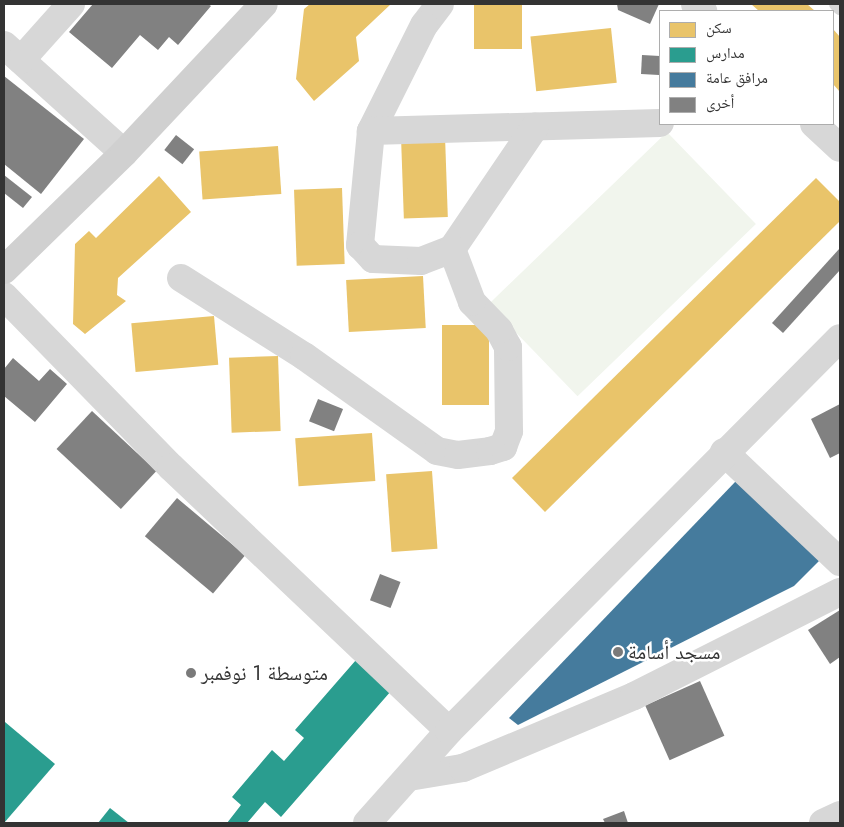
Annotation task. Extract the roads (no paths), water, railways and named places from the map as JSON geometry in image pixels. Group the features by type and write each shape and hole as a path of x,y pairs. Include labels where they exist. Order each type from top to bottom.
{"street":[{"path":"71,4 12,52 124,153"},
{"path":"4,270 124,153 264,4"},
{"path":"440,4 424,25 371,131 360,245 365,253 373,259 421,261 452,249 534,127"},
{"path":"371,131 659,123"},
{"path":"815,125 840,148"},
{"path":"181,278 304,356 409,434 437,451 458,455 503,447 509,431 508,347 499,330 472,302 452,249"},
{"path":"4,296 171,467 449,731"},
{"path":"383,818 409,777 449,731 724,452 836,344"},
{"path":"724,452 840,562"},
{"path":"409,777 464,768 634,696 840,592"},
{"path":"823,823 840,815"}],"lane":[{"path":"836,4 840,8"}],"place":[{"name":"مسجد أسامة","path":"618,652"},
{"name":"متوسطة 1 نوفمبر","path":"191,673"}]}
